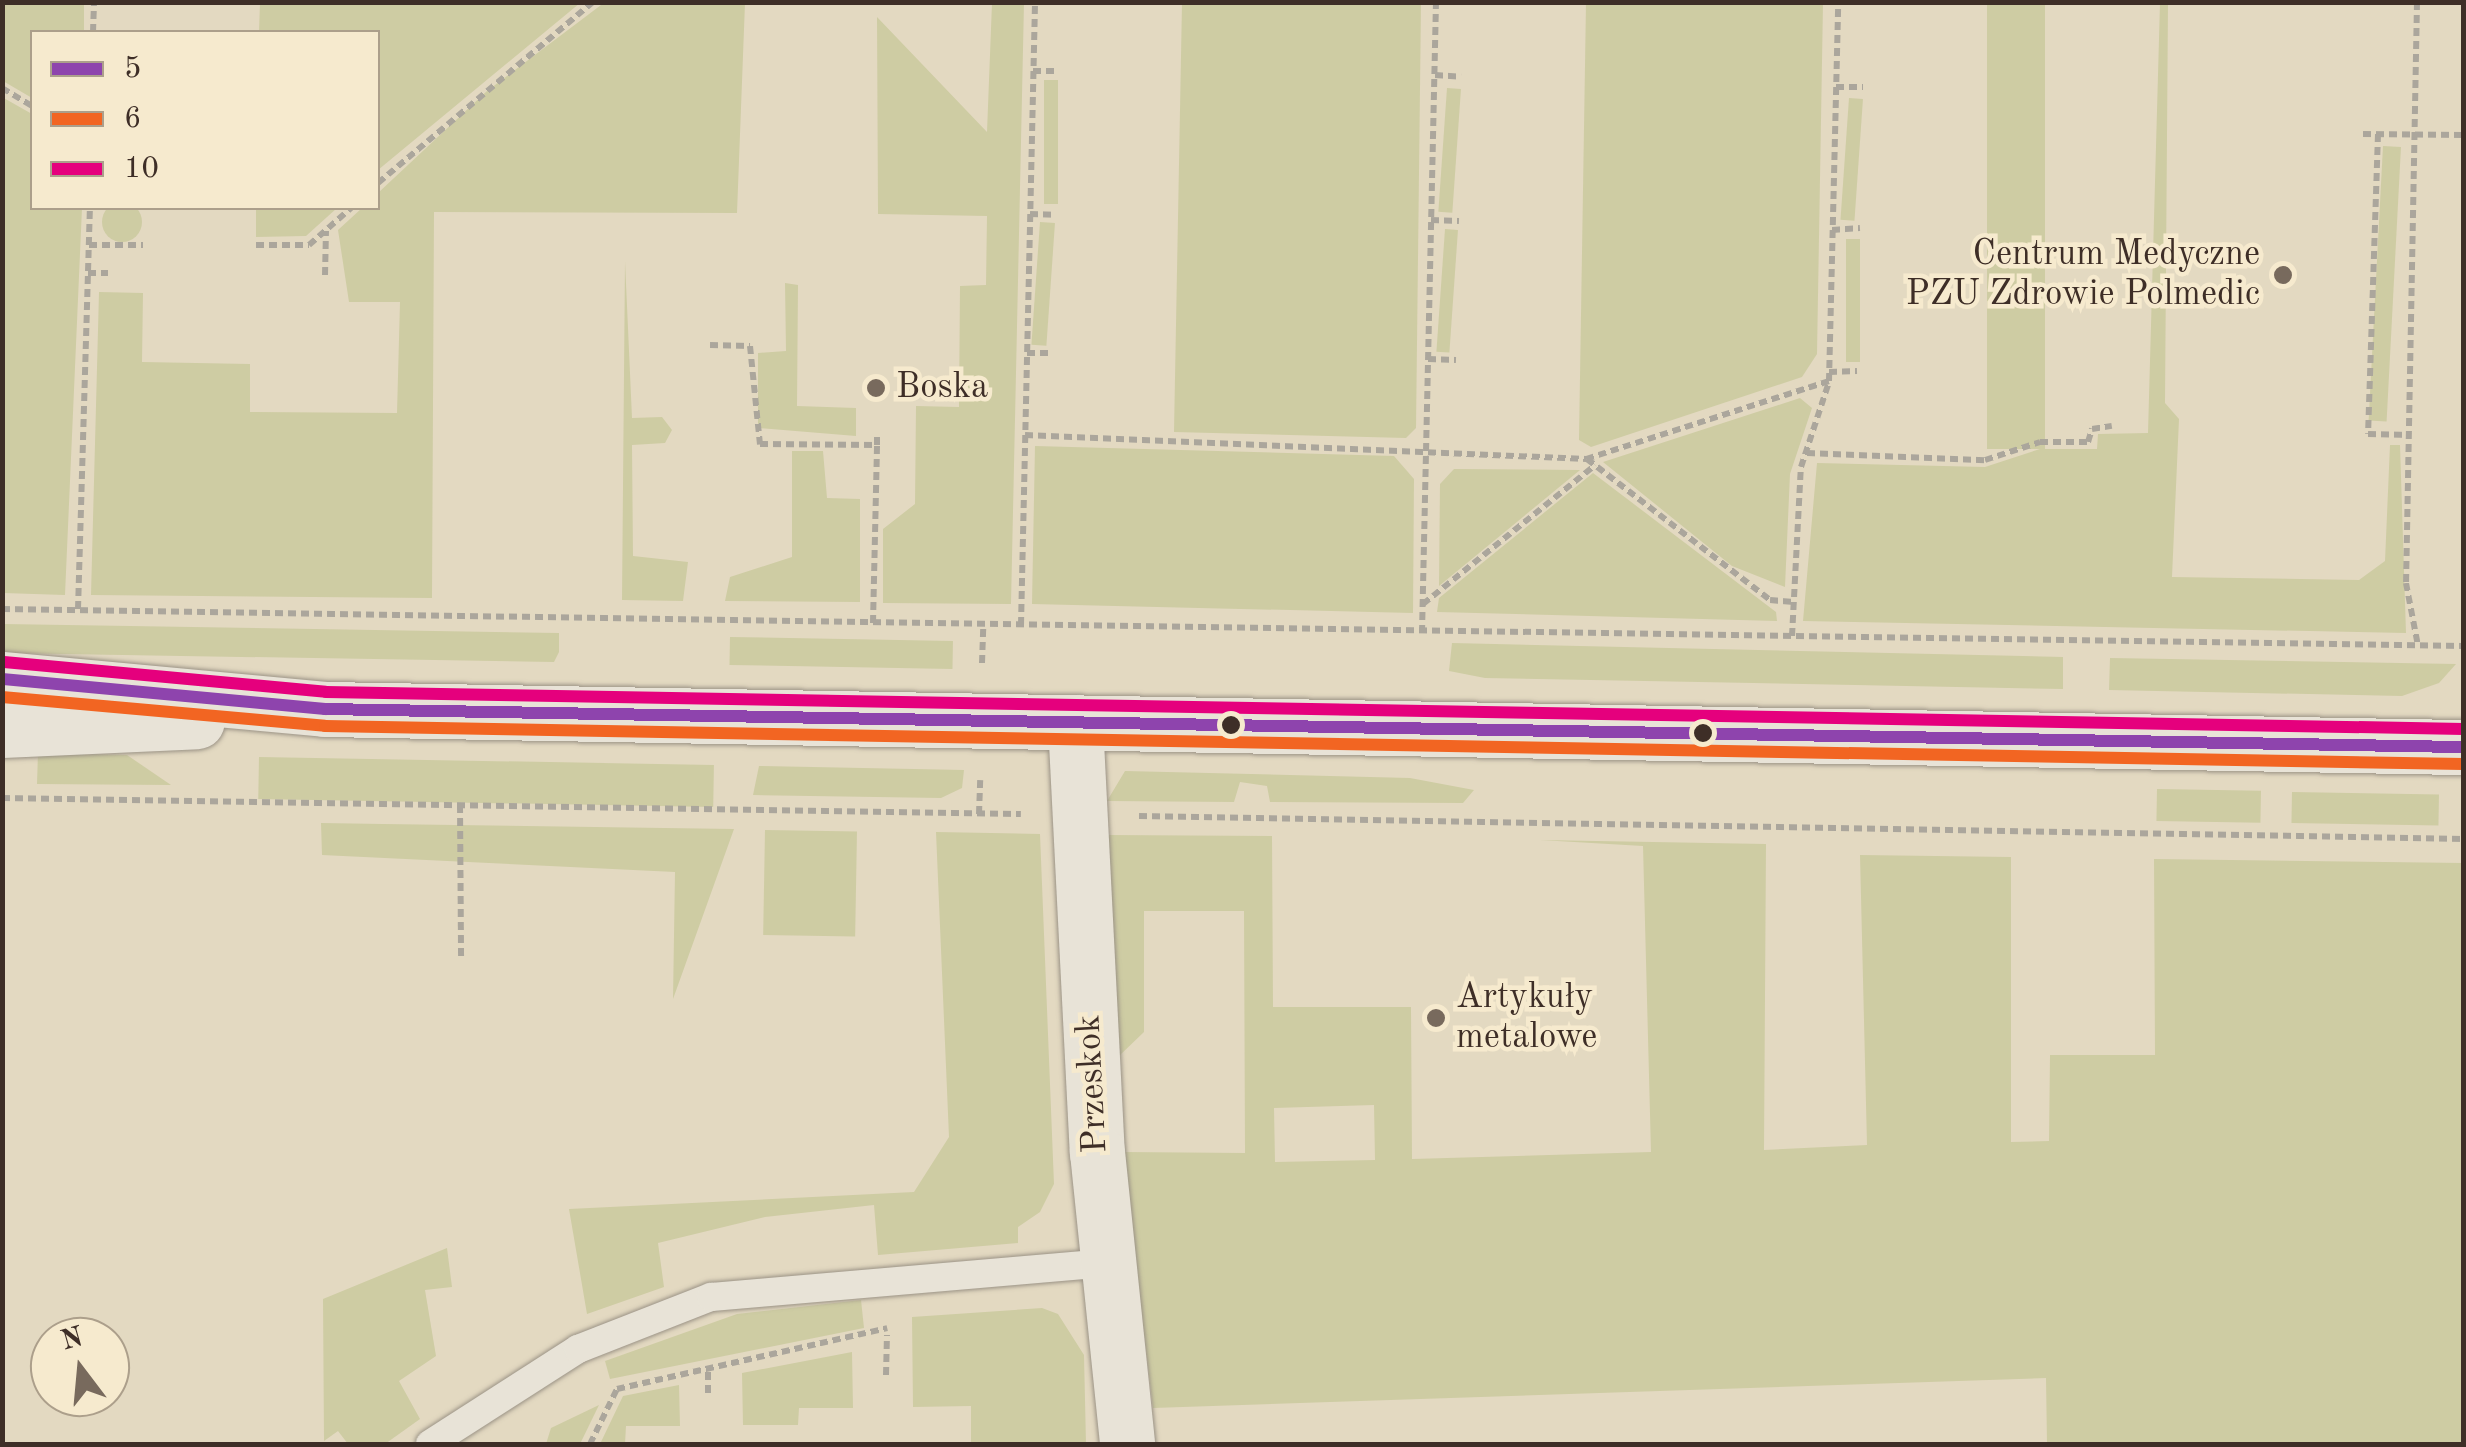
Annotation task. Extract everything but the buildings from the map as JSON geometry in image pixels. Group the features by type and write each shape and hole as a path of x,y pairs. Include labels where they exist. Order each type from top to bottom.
{"main road":[{"path":"2,679 325,710"},
{"path":"2,730 325,710 2464,748"},
{"name":"Przeskok","path":"1075,722 1105,1262 1127,1444"}],"lane":[{"path":"430,1444 578,1349 711,1298 1105,1262"}],"path":[{"path":"93,30 94,2"},
{"path":"380,181 593,2"},
{"path":"1021,626 1035,2"},
{"path":"1422,633 1436,2"},
{"path":"1792,636 1807,453 1829,377 1838,2"},
{"path":"2417,2 2406,583 2418,646"},
{"path":"1033,72 1058,71"},
{"path":"1434,75 1461,77"},
{"path":"1836,87 1863,87"},
{"path":"2,88 30,105"},
{"path":"2363,134 2464,135"},
{"path":"2378,134 2368,434 2411,435"},
{"path":"78,609 90,210"},
{"path":"256,244 309,245 348,210"},
{"path":"1030,214 1055,215"},
{"path":"1432,220 1459,221"},
{"path":"1832,230 1860,228"},
{"path":"324,275 326,230"},
{"path":"89,245 143,245"},
{"path":"88,273 108,273"},
{"path":"710,346 750,346 760,444 877,440 873,624"},
{"path":"1027,353 1052,352"},
{"path":"1428,359 1456,360"},
{"path":"1025,435 1586,459 1857,371"},
{"path":"1807,453 1985,460 2040,442 2088,442 2092,429 2112,426"},
{"path":"1586,459 1770,600 1794,602"},
{"path":"1422,604 1594,466"},
{"path":"2,609 2464,646"},
{"path":"2,798 2464,839"},
{"path":"460,806 461,956"},
{"path":"886,1375 887,1320"},
{"path":"590,1444 617,1389 886,1335"},
{"path":"708,1368 708,1394"}],"shaded area":[{"path":"3,2 84,3 84,30 30,30 30,97 3,81"},
{"path":"260,2 580,3 380,168 380,30 259,30"},
{"path":"605,2 745,3 737,213 434,212 432,598 91,595 99,292 143,293 142,362 250,364 250,412 397,413 400,302 349,302 338,230 360,210 380,210 380,191 487,91"},
{"path":"992,3 1024,3 1011,604 883,603 883,529 915,504 916,406 959,407 960,286 986,285 987,216 878,214 877,17 987,132"},
{"path":"1182,3 1421,3 1416,428 1406,438 1174,432"},
{"path":"1586,3 1823,3 1817,354 1802,377 1591,447 1579,440"},
{"path":"1987,3 2045,3 2045,449 1987,449"},
{"path":"2160,3 2168,3 2165,403 2179,419 2172,577 2359,580 2385,561 2390,445 2400,445 2406,633 1803,621 1817,463 1985,467 2040,449 2097,449 2098,434 2148,433"},
{"path":"1044,80 1058,80 1058,204 1044,204"},
{"path":"1447,88 1461,89 1452,213 1438,212"},
{"path":"2,97 30,113 30,210 82,210 65,595 3,593"},
{"path":"1849,98 1863,99 1854,221 1840,220"},
{"path":"2383,146 2401,147 2387,422 2369,421"},
{"path":"106,210 138,210 141,230 130,241 114,241 103,230"},
{"path":"256,210 335,210 306,236 256,237"},
{"path":"1040,222 1055,223 1046,346 1031,345"},
{"path":"1445,229 1458,230 1449,353 1436,352"},
{"path":"1846,239 1860,239 1860,362 1846,362"},
{"path":"625,261 632,418 662,417 672,430 665,443 632,445 633,556 688,562 683,601 622,600"},
{"path":"785,283 798,285 797,406 856,408 856,436 758,428 758,353 786,351"},
{"path":"1800,398 1812,408 1790,474 1785,587 1732,566 1603,462"},
{"path":"1035,446 1394,456 1414,479 1413,613 1032,604"},
{"path":"792,451 823,451 827,498 860,499 860,602 725,601 730,577 792,557"},
{"path":"1454,469 1580,470 1439,586 1440,484"},
{"path":"1593,473 1776,612 1777,621 1437,612 1439,598"},
{"path":"3,624 559,633 559,652 554,662 3,653"},
{"path":"730,637 953,641 952,669 730,665"},
{"path":"1452,643 2063,657 2063,689 1485,678 1449,671"},
{"path":"2110,658 2456,664 2439,683 2402,696 2109,690"},
{"path":"38,753 127,755 171,785 37,784"},
{"path":"259,757 714,765 713,807 258,799"},
{"path":"759,766 964,770 962,788 941,798 753,795"},
{"path":"1125,771 1410,778 1474,790 1463,803 1270,802 1267,786 1240,782 1234,802 1107,801"},
{"path":"2157,789 2261,791 2260,823 2156,821"},
{"path":"2292,792 2439,795 2438,826 2291,823"},
{"path":"321,823 734,829 673,999 675,872 322,855"},
{"path":"765,830 857,832 855,937 763,935"},
{"path":"936,832 1040,834 1054,1184 1040,1212 1018,1227 1018,1243 878,1255 874,1205 765,1217 658,1243 664,1287 587,1314 569,1209 914,1192 949,1137"},
{"path":"1108,835 1272,836 1273,1007 1411,1007 1412,1159 1651,1152 1643,846 1540,840 1766,844 1764,1150 1867,1145 1860,855 2011,857 2011,1142 2049,1141 2050,1055 2155,1055 2154,859 2463,863 2463,1444 2047,1444 2046,1378 1153,1408 1122,1152 1245,1153 1244,911 1144,911 1144,1032 1118,1057","holes":["1374,1105 1375,1160 1275,1162 1274,1108"]},
{"path":"447,1248 452,1287 425,1290 436,1356 399,1381 420,1419 385,1444 348,1444 338,1431 324,1441 323,1299"},
{"path":"861,1300 864,1328 610,1379 605,1361 737,1314"},
{"path":"1042,1308 1058,1314 1084,1355 1086,1444 971,1444 971,1406 913,1407 912,1317"},
{"path":"852,1352 853,1408 799,1408 798,1425 743,1425 742,1373"},
{"path":"679,1385 680,1426 626,1426 625,1444 600,1444 623,1396"},
{"path":"599,1405 580,1444 546,1444 551,1428"}],"transit line":[{"name":"10","path":"4,662 326,692 2464,729"},
{"name":"5","path":"2,679 325,709 2464,747"},
{"name":"6","path":"2,697 325,726 2464,764"}],"place":[{"name":"Centrum Medyczne PZU Zdrowie Polmedic","path":"2283,275"},
{"name":"Boska","path":"876,388"},
{"name":"Artykuły metalowe","path":"1436,1018"}]}
